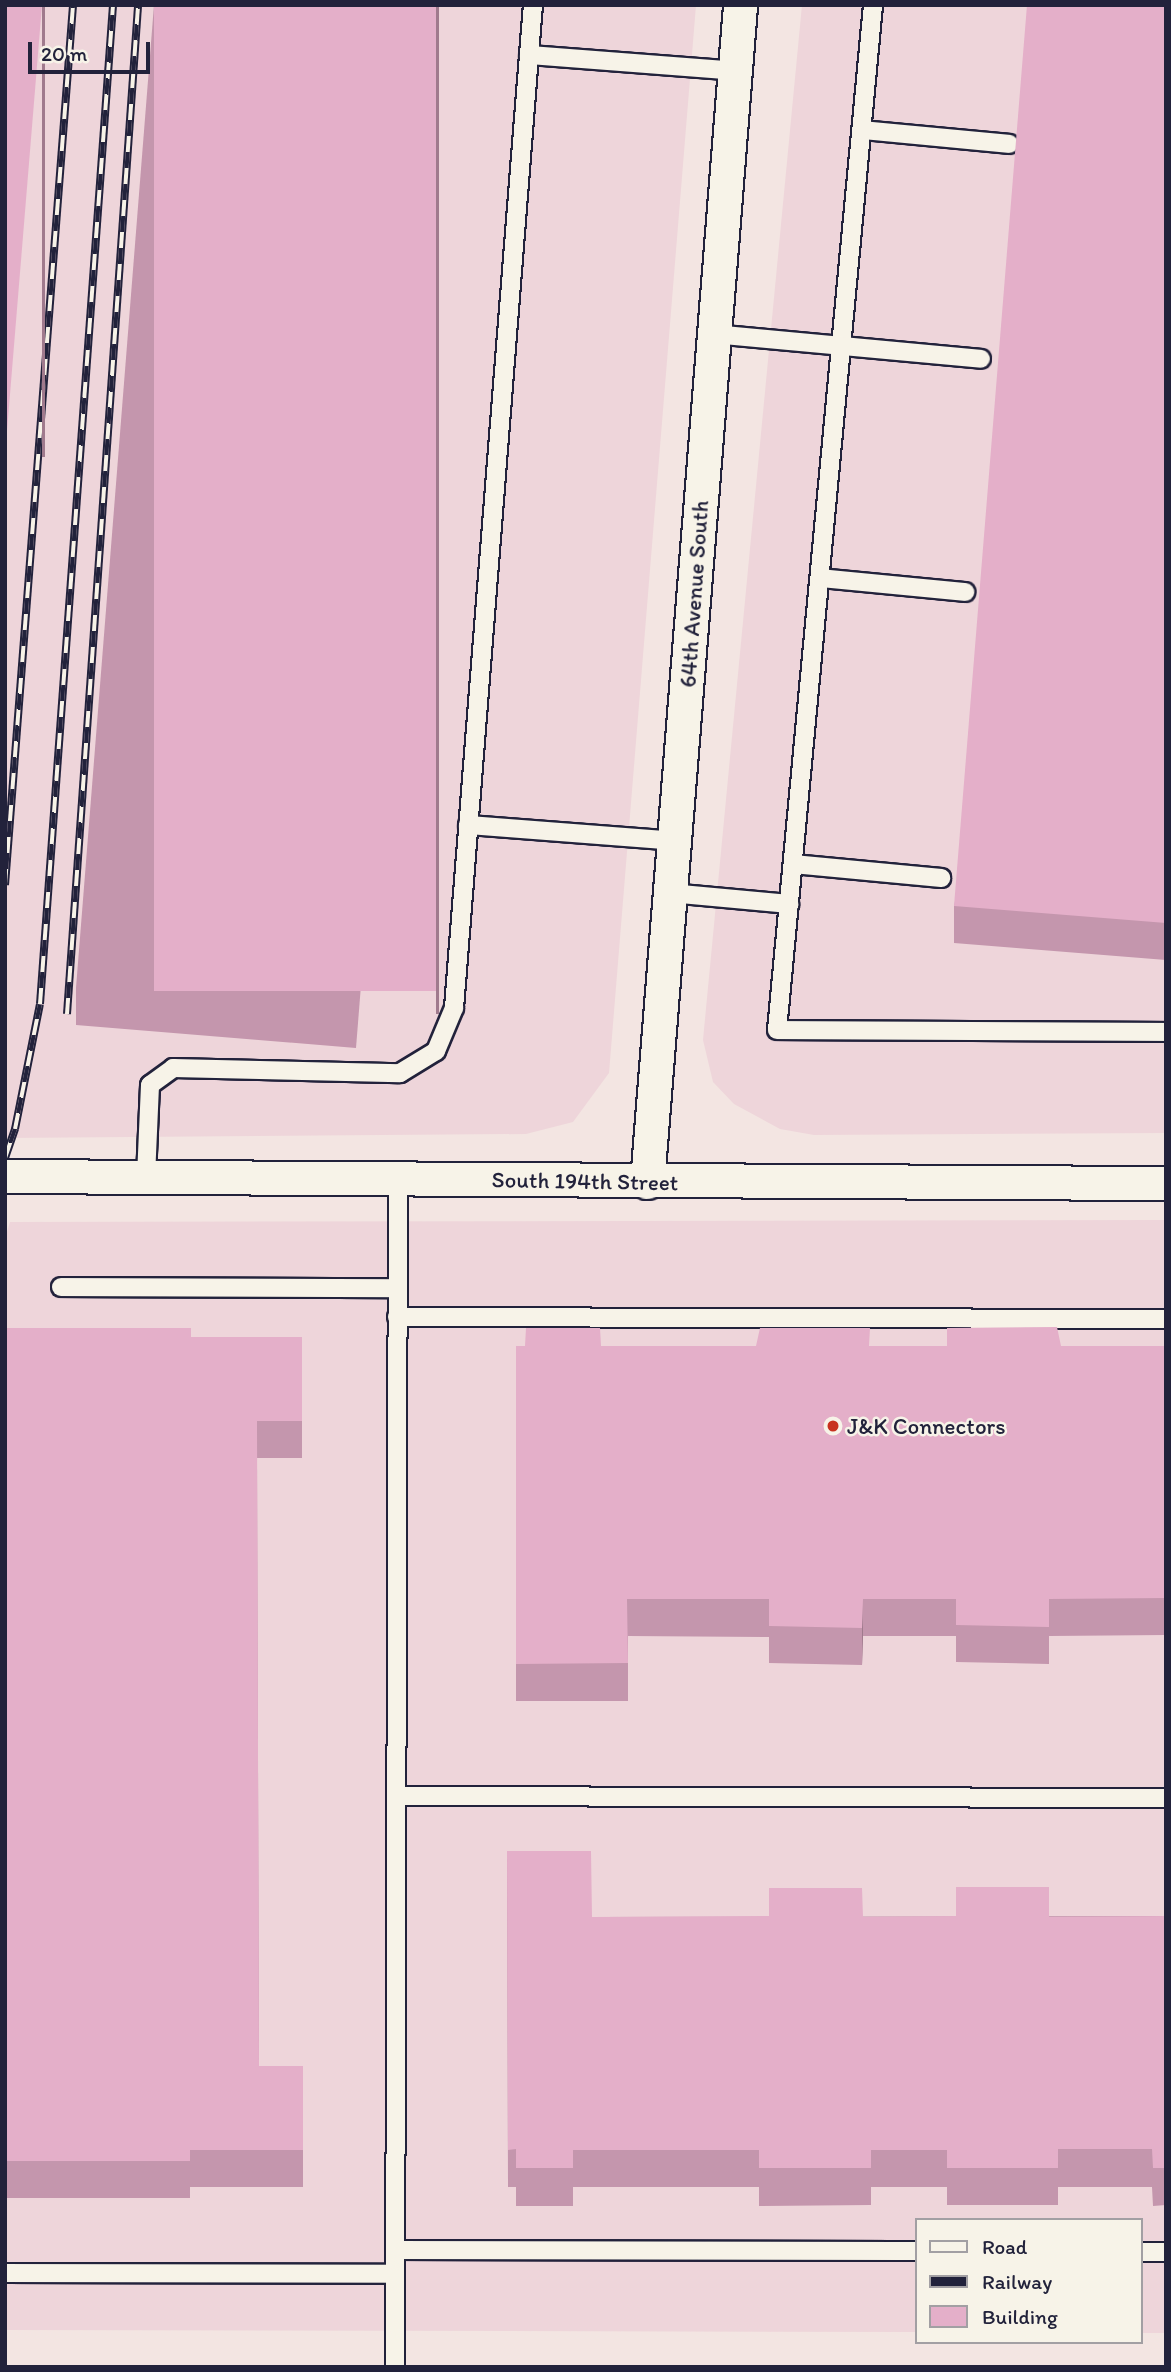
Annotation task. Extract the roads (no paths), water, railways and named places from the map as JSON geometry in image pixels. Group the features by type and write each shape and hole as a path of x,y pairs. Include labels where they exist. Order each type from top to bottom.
{"street":[{"name":"64th Avenue South","path":"647,1182 740,5"},
{"name":"South 194th Street","path":"5,1176 1166,1184"}],"lane":[{"path":"146,1177 150,1085 173,1068 400,1073 436,1051 454,1008 533,5"},
{"path":"873,5 777,1030 1166,1032"},
{"path":"529,55 735,71"},
{"path":"862,130 1009,144"},
{"path":"714,334 981,359"},
{"path":"820,578 965,592"},
{"path":"468,825 674,841"},
{"path":"793,864 941,878"},
{"path":"670,893 789,904"},
{"path":"395,2367 398,1180"},
{"path":"61,1287 397,1288"},
{"path":"397,1317 1166,1319"},
{"path":"396,1796 1166,1798"},
{"path":"395,2250 916,2251"},
{"path":"1143,2252 1166,2252"},
{"path":"5,2273 395,2274"}],"railway":[{"path":"5,885 73,5"},
{"path":"5,1158 15,1129 40,1004 113,5"},
{"path":"67,1014 138,5"}],"place":[{"name":"J&K Connectors","path":"833,1426"}]}
